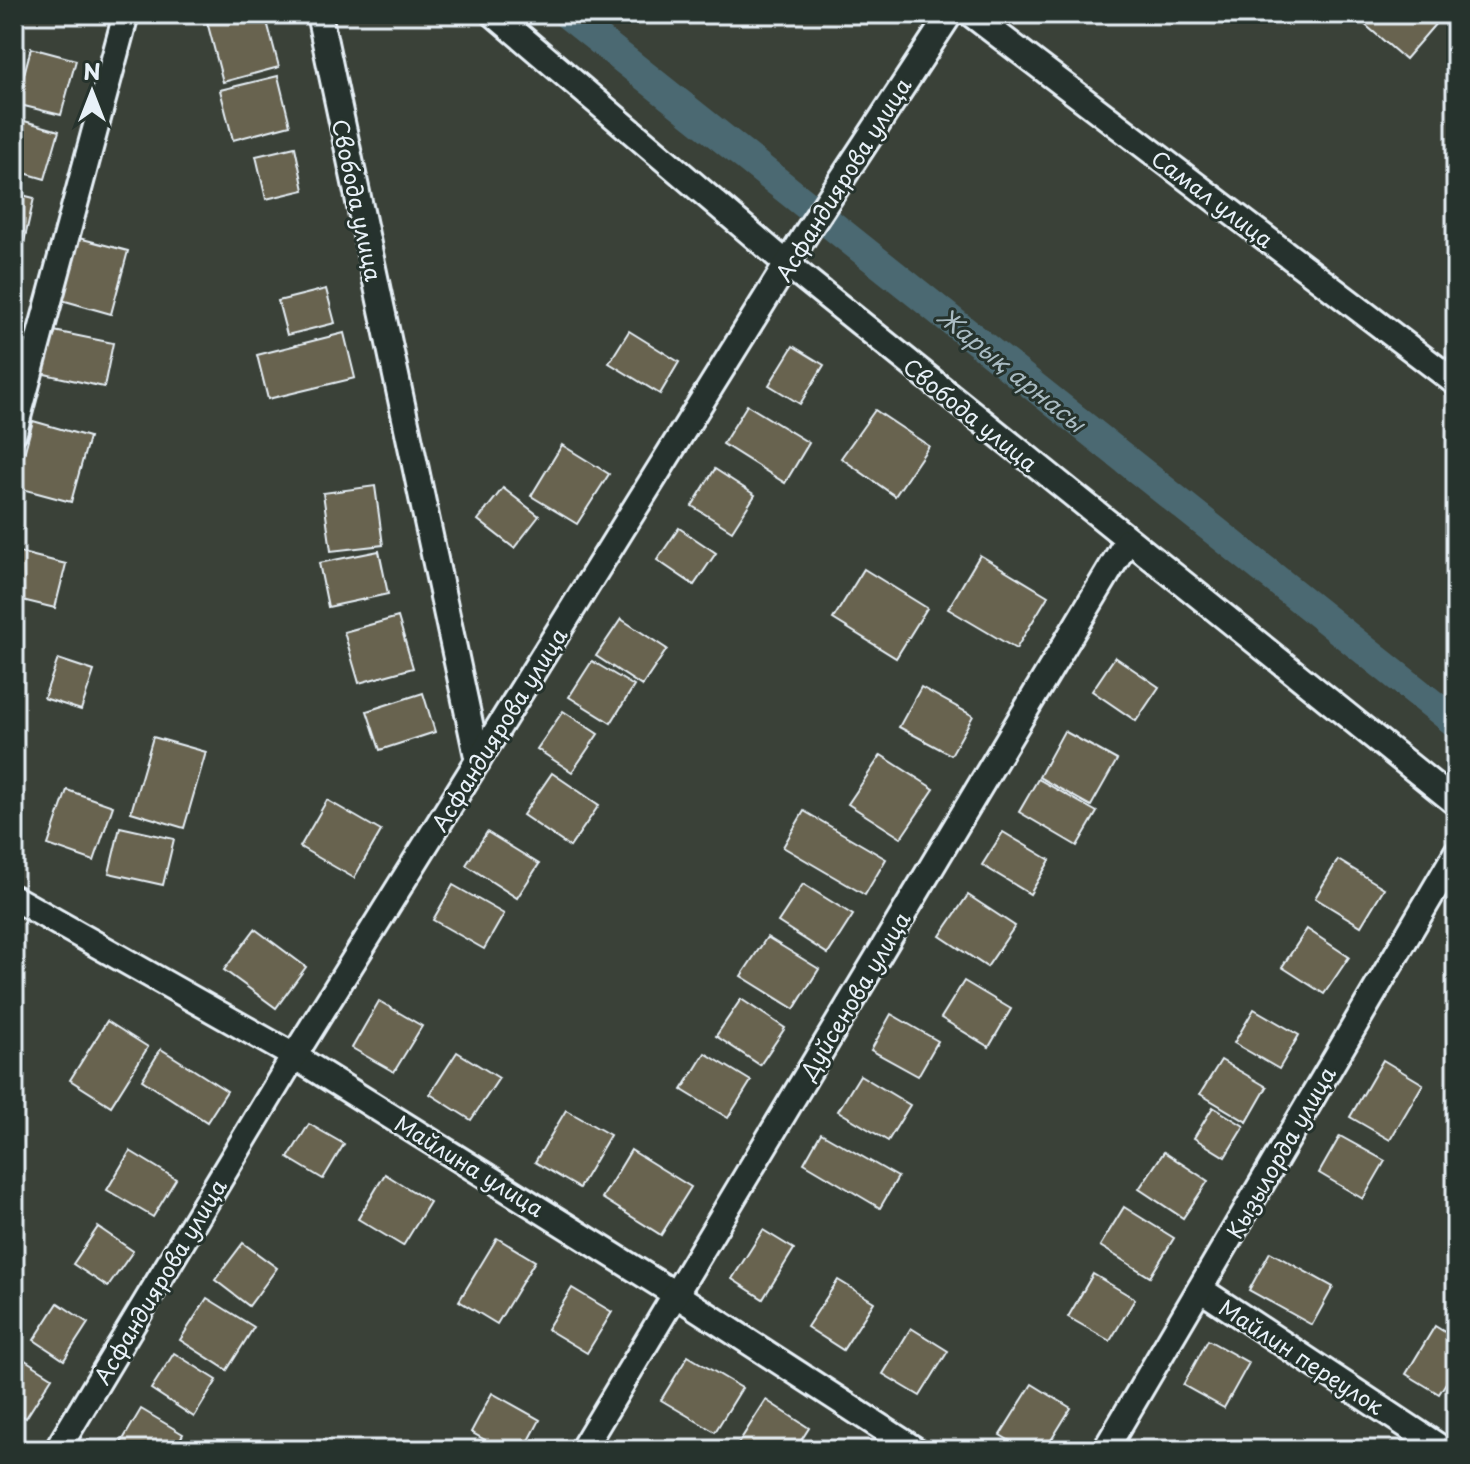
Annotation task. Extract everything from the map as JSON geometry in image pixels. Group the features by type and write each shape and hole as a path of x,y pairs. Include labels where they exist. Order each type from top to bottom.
{"street":[{"path":"14,432 126,14"},
{"name":"Свобода улица","path":"319,14 478,761"},
{"name":"Свобода улица","path":"494,14 787,264 1456,803"},
{"name":"Асфандиярова улица","path":"57,1450 294,1056 807,232 934,34 950,14"},
{"name":"Самал улица","path":"971,14 1456,383"},
{"name":"Дуйсенова улица","path":"582,1450 1127,541"},
{"name":"Кызылорда улица","path":"1105,1450 1456,853"},
{"name":"Майлина улица","path":"14,898 294,1056 675,1294 916,1450"},
{"name":"Майлин переулок","path":"1200,1289 1444,1450"}],"building":[{"path":"205,14 265,14 279,67 223,82"},
{"path":"1428,14 1437,22 1405,59 1355,16"},
{"path":"31,48 76,60 61,115 16,104"},
{"path":"278,76 290,125 233,140 220,90"},
{"path":"14,118 59,131 45,179 14,170"},
{"path":"295,147 304,190 266,199 256,156"},
{"path":"14,193 34,198 24,242 14,240"},
{"path":"75,237 128,251 111,314 58,299"},
{"path":"326,289 335,323 287,335 278,301"},
{"path":"49,330 113,343 104,387 40,373"},
{"path":"629,331 679,362 660,394 609,363"},
{"path":"344,333 355,378 268,399 257,355"},
{"path":"793,346 824,365 800,404 769,385"},
{"path":"747,405 809,443 785,483 723,444"},
{"path":"875,410 929,446 895,496 841,458"},
{"path":"33,421 89,437 71,502 15,487"},
{"path":"562,445 609,474 577,524 531,496"},
{"path":"715,469 755,495 732,531 692,506"},
{"path":"375,486 383,545 331,551 323,493"},
{"path":"503,488 539,516 514,548 478,520"},
{"path":"679,528 716,553 694,585 657,560"},
{"path":"14,551 66,564 55,608 14,598"},
{"path":"379,551 388,594 328,607 319,563"},
{"path":"980,555 1048,596 1016,649 948,609"},
{"path":"864,569 927,608 896,658 833,619"},
{"path":"398,617 413,668 359,683 344,632"},
{"path":"621,619 667,649 642,686 596,656"},
{"path":"1115,657 1159,687 1136,721 1092,691"},
{"path":"58,659 94,671 81,710 44,698"},
{"path":"592,661 634,686 611,723 569,697"},
{"path":"921,687 973,716 951,755 899,727"},
{"path":"423,693 435,732 380,750 367,711"},
{"path":"563,711 598,734 572,772 537,749"},
{"path":"1064,731 1117,760 1091,806 1039,777"},
{"path":"153,737 206,752 184,828 131,812"},
{"path":"881,755 934,789 901,838 848,804"},
{"path":"552,773 599,805 570,847 523,815"},
{"path":"1038,779 1097,812 1077,846 1019,812"},
{"path":"67,790 113,806 94,861 48,845"},
{"path":"327,800 381,831 354,878 300,847"},
{"path":"804,811 886,859 865,895 783,847"},
{"path":"120,827 174,839 163,885 109,873"},
{"path":"487,832 539,864 517,898 466,865"},
{"path":"1003,832 1050,860 1030,894 982,865"},
{"path":"1338,860 1384,888 1361,926 1315,898"},
{"path":"803,884 853,915 828,954 778,922"},
{"path":"453,885 504,914 484,949 433,920"},
{"path":"968,895 1015,926 987,967 940,936"},
{"path":"255,929 306,967 276,1008 224,970"},
{"path":"1307,929 1349,957 1324,994 1282,967"},
{"path":"767,937 819,969 794,1009 741,976"},
{"path":"964,981 1011,1009 989,1047 941,1018"},
{"path":"741,999 785,1028 760,1065 716,1036"},
{"path":"379,1001 422,1026 394,1072 352,1048"},
{"path":"1254,1009 1299,1035 1279,1069 1234,1043"},
{"path":"891,1014 938,1041 918,1076 871,1050"},
{"path":"107,1021 148,1047 111,1106 70,1080"},
{"path":"161,1049 227,1091 207,1122 142,1080"},
{"path":"457,1052 499,1078 471,1120 430,1094"},
{"path":"705,1053 751,1081 728,1118 682,1090"},
{"path":"1221,1060 1267,1087 1247,1122 1200,1094"},
{"path":"1383,1060 1423,1084 1390,1140 1350,1117"},
{"path":"860,1075 910,1105 888,1141 838,1111"},
{"path":"1213,1107 1244,1126 1225,1157 1194,1138"},
{"path":"566,1110 610,1135 579,1188 535,1162"},
{"path":"309,1124 344,1144 323,1179 288,1158"},
{"path":"821,1133 898,1177 880,1208 804,1163"},
{"path":"1340,1136 1385,1161 1363,1199 1319,1173"},
{"path":"631,1150 691,1187 661,1235 602,1198"},
{"path":"130,1151 176,1179 153,1217 107,1190"},
{"path":"1164,1152 1208,1181 1183,1218 1139,1189"},
{"path":"385,1174 430,1202 403,1246 358,1219"},
{"path":"1124,1207 1174,1238 1150,1277 1100,1246"},
{"path":"98,1227 133,1251 108,1287 73,1264"},
{"path":"763,1230 794,1249 763,1299 732,1279"},
{"path":"497,1238 535,1261 497,1324 459,1301"},
{"path":"243,1243 277,1268 249,1306 215,1280"},
{"path":"1270,1252 1333,1287 1312,1325 1249,1290"},
{"path":"1093,1274 1135,1299 1110,1341 1068,1317"},
{"path":"838,1280 874,1302 843,1350 807,1327"},
{"path":"572,1288 612,1312 587,1353 547,1329"},
{"path":"207,1298 254,1327 227,1370 180,1340"},
{"path":"58,1303 88,1323 64,1360 34,1340"},
{"path":"1435,1326 1456,1339 1456,1367 1439,1394 1406,1374"},
{"path":"911,1328 948,1351 920,1396 883,1374"},
{"path":"1208,1340 1249,1363 1224,1408 1183,1385"},
{"path":"14,1353 52,1377 26,1418 14,1410"},
{"path":"174,1353 217,1380 194,1417 151,1389"},
{"path":"688,1356 742,1388 715,1432 661,1400"},
{"path":"1032,1384 1071,1408 1045,1450 1025,1450 1000,1435"},
{"path":"492,1393 540,1420 524,1450 503,1450 471,1432"},
{"path":"766,1400 809,1428 795,1450 734,1450"},
{"path":"141,1409 183,1434 174,1450 118,1448"}],"waterway":[{"name":"Жарық арнасы","path":"567,14 1456,723"}]}
